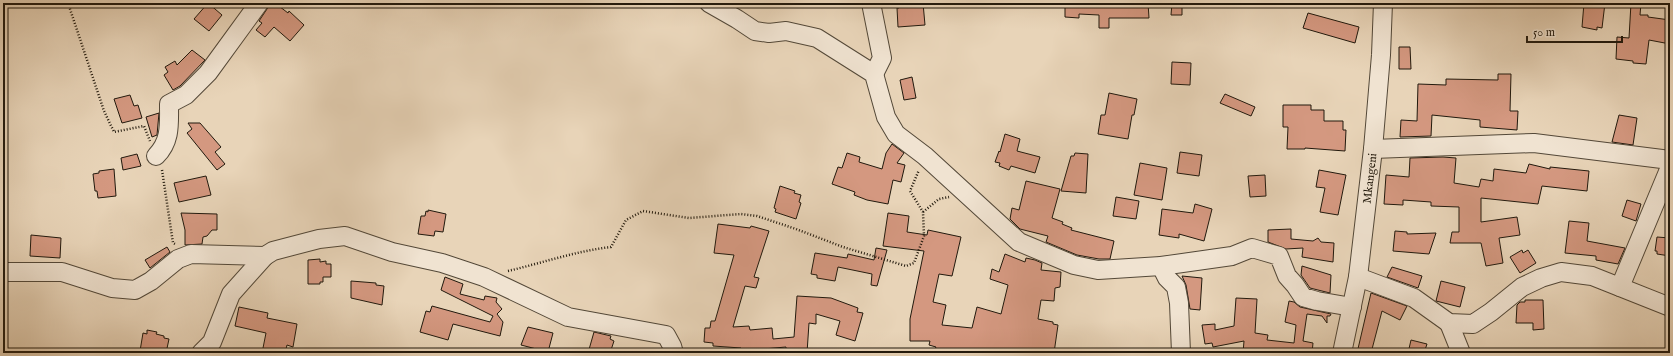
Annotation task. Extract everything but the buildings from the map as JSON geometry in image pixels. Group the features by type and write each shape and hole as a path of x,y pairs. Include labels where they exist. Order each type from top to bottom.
{"street":[{"path":"156,156 164,148 169,131 169,104 186,94 208,74 260,3"},
{"path":"709,3 737,19 754,31 769,33 786,31 817,38 874,74 886,117 896,134 925,156 1019,242 1074,264 1098,270 1161,266 1232,256 1252,248 1279,256 1286,276 1295,285 1303,297 1317,301 1352,306"},
{"path":"872,3 882,58 874,74"},
{"name":"Mkangeni","path":"1342,353 1358,277 1373,149 1381,55 1383,3"},
{"path":"1373,149 1534,143 1670,160"},
{"path":"1620,287 1670,167"},
{"path":"201,353 212,342 231,294 264,256 273,251 319,239 345,236 392,252 442,263 484,277 568,317 666,335 674,353"},
{"path":"3,272 62,272 112,288 135,290 151,281 178,259 191,254 264,256"},
{"path":"1161,266 1167,278 1176,287 1179,303 1181,353"},
{"path":"1449,323 1473,324 1492,312 1522,287 1541,278 1561,272 1592,276 1670,307"},
{"path":"1358,277 1414,298 1449,323 1461,353"}],"path":[{"path":"68,3 104,111 114,132 144,126 164,173 173,243 191,254"},
{"path":"484,277 553,260 584,250 610,247 626,220 643,211 689,218 741,214 757,216 796,229 842,248 906,266 914,263 924,236 922,212 910,190 925,156"},
{"path":"922,212 939,199 967,194"}]}
